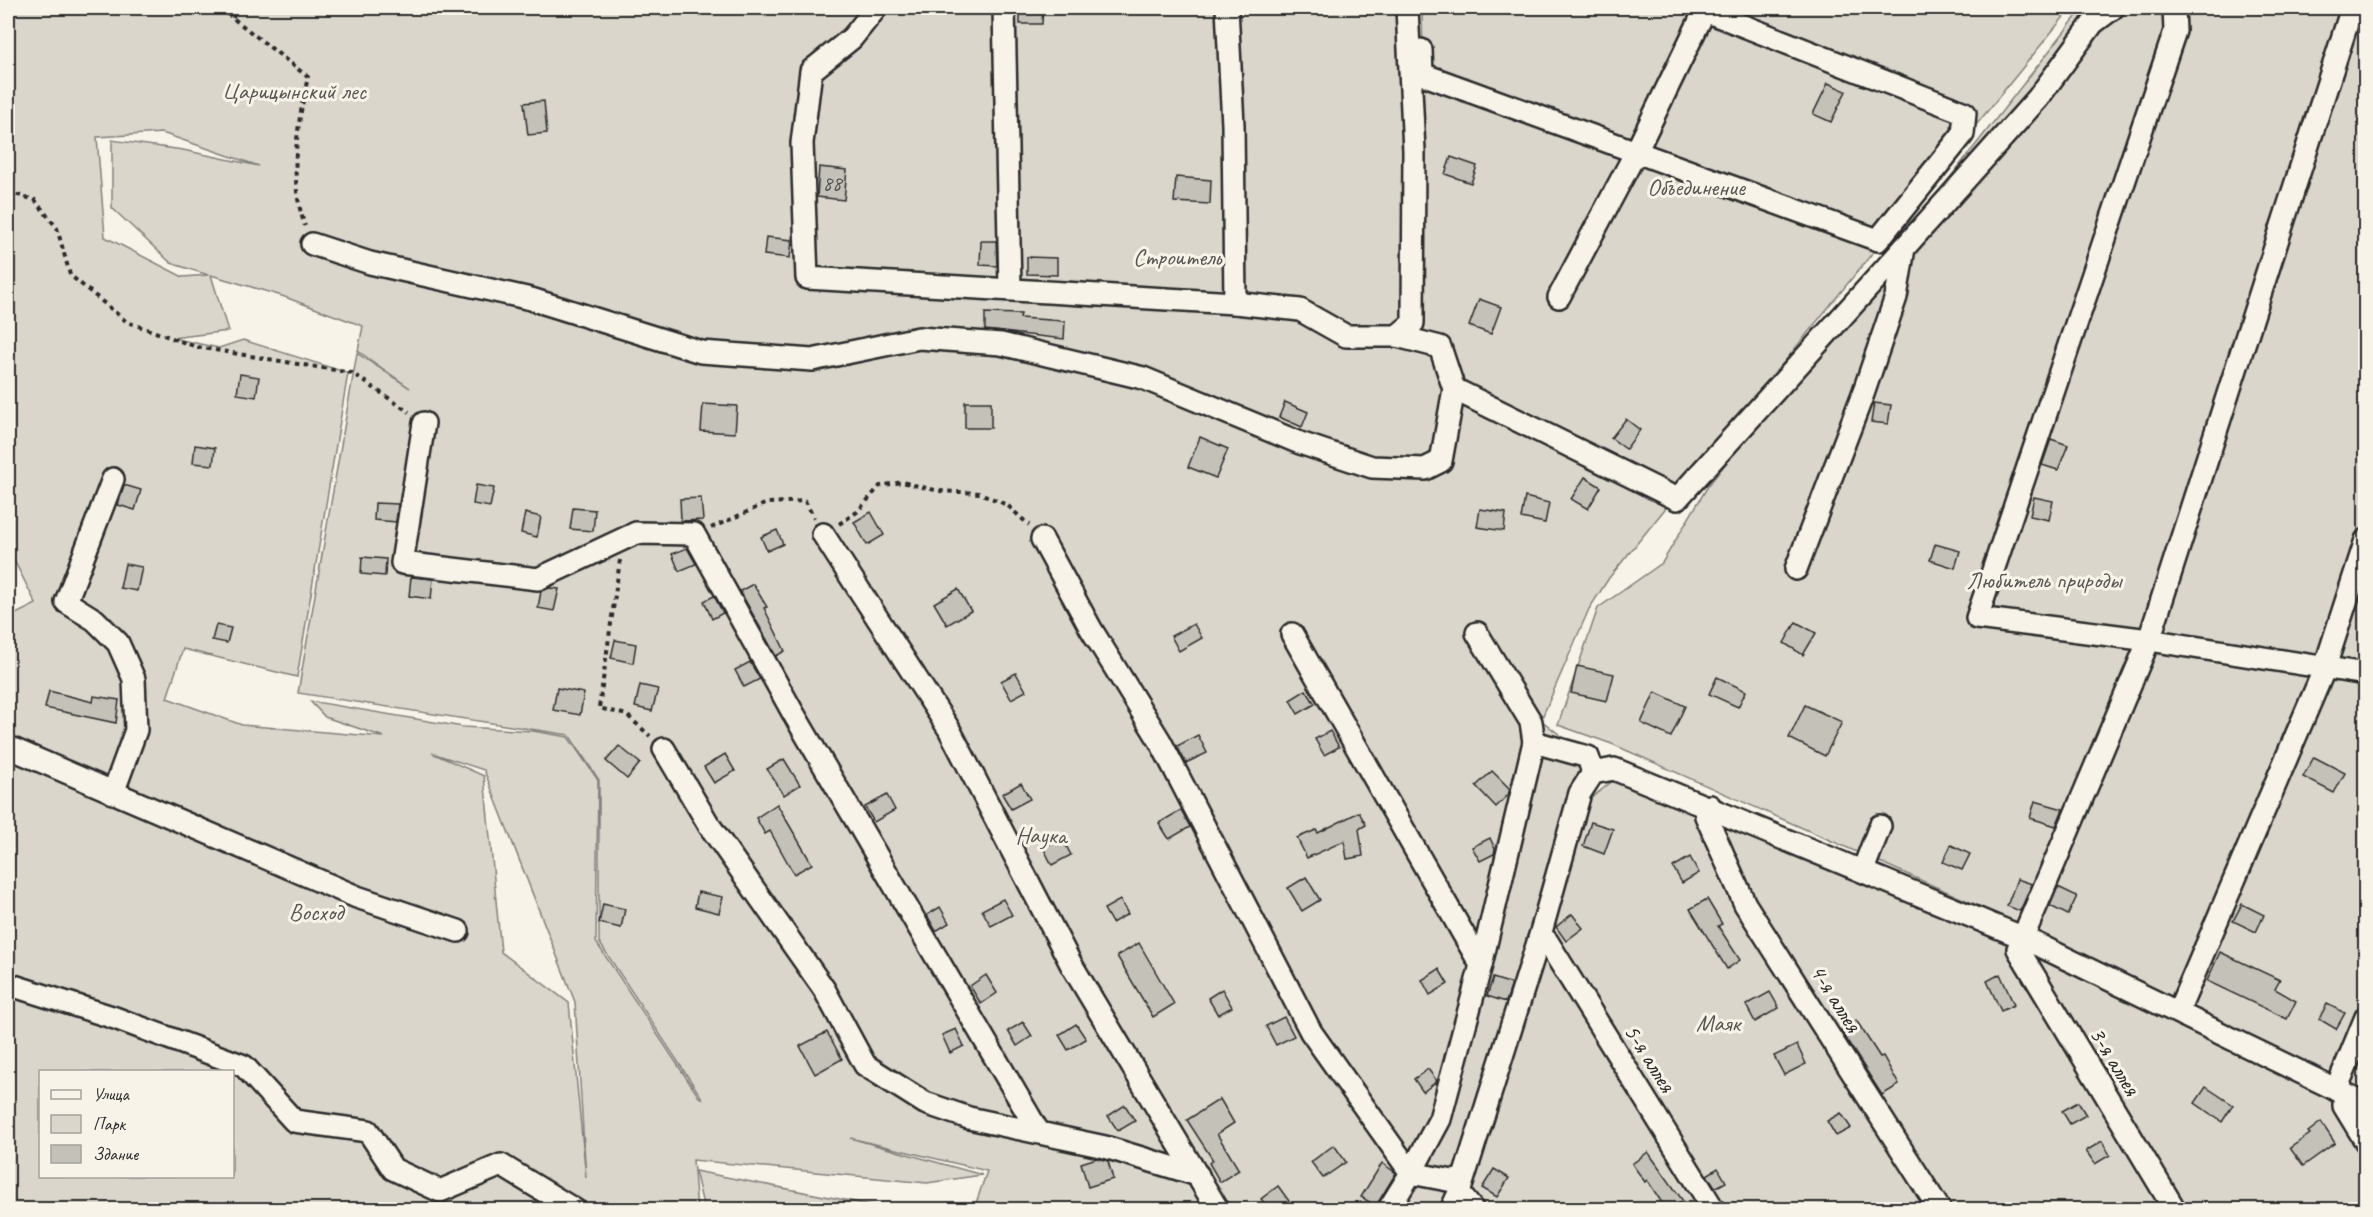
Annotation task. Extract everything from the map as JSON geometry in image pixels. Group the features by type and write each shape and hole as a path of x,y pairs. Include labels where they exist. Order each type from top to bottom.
{"street":[{"path":"312,244 370,262 531,299 701,352 812,360 919,338 1001,344 1143,378 1300,443 1372,468 1425,469 1441,461 1454,388 1440,347 1397,336 1346,336 1300,310 1236,303 1010,288 807,278 802,143 811,71 852,38 876,8"},
{"path":"1004,8 1010,288"},
{"path":"1227,8 1233,125 1236,303"},
{"path":"1397,336 1413,323 1414,151 1407,8"},
{"path":"1420,8 1422,74 1636,152 1878,240 1963,134 1965,113 1703,8 1636,152 1559,297"},
{"path":"1454,388 1677,499 2038,98 2093,23 2113,8"},
{"path":"2174,8 2175,31 1977,618 2149,640 2324,670 2366,674"},
{"path":"2024,939 2149,640 2352,8"},
{"path":"1796,569 1863,394 1892,308 1904,248"},
{"path":"424,423 402,563 538,579 636,533 694,534 792,711 1038,1131"},
{"path":"112,478 66,602 95,620 118,643 134,679 136,730 114,793"},
{"path":"823,534 949,729 1071,964 1218,1209"},
{"path":"1042,539 1091,629 1160,741 1311,1032 1411,1173 1453,1181 1457,1194 1473,1209"},
{"path":"2178,1012 2324,670 2366,540"},
{"path":"1388,1209 1411,1173 1440,1119 1481,965 1534,742 1531,722 1477,633"},
{"path":"1292,634 1481,965"},
{"path":"1534,742 1587,757 1593,773"},
{"path":"8,747 357,897 458,931"},
{"path":"664,749 709,825 824,989 865,1065 925,1103 969,1118 1105,1147 1198,1175"},
{"path":"1457,1194 1539,939 1580,793 1593,773 1614,769 1710,806 2024,939 2366,1104"},
{"name":"4-я аллея","path":"1710,806 1706,816 1746,904 1940,1209"},
{"path":"1863,870 1880,826"},
{"name":"5-я аллея","path":"1539,939 1548,941 1714,1209"},
{"name":"3-я аллея","path":"2024,939 2018,949 2175,1209"},
{"path":"8,987 14,986 115,1018 244,1066 294,1121 368,1131 393,1169 440,1191 501,1165 575,1209"},
{"path":"2366,1017 2340,1092 2343,1106 2366,1142"}],"path":[{"path":"220,8 308,77 295,144 296,202 312,244"},
{"path":"233,18 236,8"},
{"path":"8,192 35,200 57,228 70,274 127,322 197,347 352,373 424,423"},
{"path":"694,534 767,503 805,501 823,534 857,512 880,486 902,482 939,491 980,493 1007,505 1042,539"},
{"path":"623,539 599,708 627,715 664,749"}],"green space":[{"path":"8,8 1418,8 1425,193 1422,8 2071,8 1609,578 1589,609 1541,720 1588,757 1465,1151 1454,1172 1442,1209 974,1209 987,1171 850,1138 982,1175 927,1183 693,1160 697,1209 8,1209 8,618 36,604 8,548","holes":["162,133 259,166 183,150 112,140 112,208 171,263 208,275 183,277 105,237 97,137","211,275 282,296 363,326 358,351 410,388 357,353 298,693 569,735 599,780 599,942 702,1098 699,1097 596,942 598,780 568,737 533,731 463,727 310,701 325,717 384,737 242,725 167,698 183,649 297,677 348,373 243,340 219,348 172,338 228,331","432,753 484,770 575,1002 586,1178 569,1003 501,952 484,776"]},
{"name":"Любитель природы","path":"2083,8 2365,8 2365,1090 2029,928 1612,744 1558,725 1598,608 1662,563 1708,486"},
{"name":"Маяк","path":"1615,779 2018,949 2365,1116 2365,1209 1461,1210 1590,799"},
{"path":"695,1171 891,1209 704,1209"}],"building":[{"path":"1020,8 1043,8 1042,24 1020,24"},
{"path":"1828,83 1846,91 1831,122 1813,114"},
{"path":"544,101 547,133 528,135 524,103"},
{"path":"1451,157 1477,166 1471,183 1445,174"},
{"path":"819,167 847,170 844,200 817,197"},
{"path":"1176,177 1211,180 1210,204 1174,202"},
{"path":"766,237 792,240 790,258 764,255"},
{"path":"981,241 996,241 997,266 980,265"},
{"path":"1027,257 1057,258 1057,275 1027,274"},
{"path":"1479,299 1501,307 1491,334 1469,326"},
{"path":"985,313 1021,314 1020,318 1065,321 1064,339 985,330"},
{"path":"240,374 259,377 256,397 237,394"},
{"path":"965,402 991,402 991,428 965,428"},
{"path":"1285,402 1308,412 1302,427 1279,417"},
{"path":"1874,403 1891,405 1888,424 1871,422"},
{"path":"703,404 737,406 735,433 701,431"},
{"path":"1626,419 1640,430 1626,449 1611,438"},
{"path":"1200,437 1228,449 1216,478 1188,467"},
{"path":"2051,439 2068,445 2058,470 2042,465"},
{"path":"195,445 215,448 213,465 193,463"},
{"path":"1585,477 1601,487 1588,509 1571,499"},
{"path":"124,485 141,490 135,510 118,505"},
{"path":"476,485 494,488 490,507 473,504"},
{"path":"1525,497 1549,503 1545,523 1521,518"},
{"path":"2034,497 2053,501 2049,520 2030,516"},
{"path":"701,498 703,520 681,521 680,499"},
{"path":"375,503 398,504 396,522 374,520"},
{"path":"573,508 595,510 593,531 570,529"},
{"path":"1480,509 1506,513 1504,531 1477,527"},
{"path":"871,512 884,535 867,545 854,522"},
{"path":"525,513 541,517 537,537 521,533"},
{"path":"777,530 783,544 767,551 761,537"},
{"path":"1935,544 1960,551 1955,568 1930,560"},
{"path":"687,548 696,564 679,571 672,554"},
{"path":"362,557 386,559 385,576 361,574"},
{"path":"125,564 142,567 137,591 120,588"},
{"path":"411,577 433,579 431,599 409,596"},
{"path":"753,584 767,607 764,608 785,651 776,656 740,591"},
{"path":"550,588 559,589 554,611 538,608 541,591"},
{"path":"958,589 971,611 947,625 934,603"},
{"path":"714,596 723,613 712,619 704,601"},
{"path":"1796,622 1816,633 1803,655 1784,643"},
{"path":"1194,624 1202,638 1179,651 1171,636"},
{"path":"216,625 231,628 227,643 212,640"},
{"path":"615,640 636,644 633,663 611,658"},
{"path":"750,662 760,679 744,687 735,670"},
{"path":"1577,666 1614,674 1607,701 1571,693"},
{"path":"1016,673 1026,691 1011,699 1001,681"},
{"path":"1717,677 1746,691 1738,707 1709,694"},
{"path":"640,685 658,689 652,711 635,707"},
{"path":"557,688 584,693 580,715 553,710"},
{"path":"1306,690 1315,704 1298,714 1290,700"},
{"path":"49,691 93,702 94,696 119,700 116,723 45,708"},
{"path":"1655,692 1685,706 1671,737 1641,723"},
{"path":"1805,705 1842,722 1825,756 1789,738"},
{"path":"1330,731 1339,747 1324,755 1315,739"},
{"path":"1198,735 1207,753 1186,763 1177,746"},
{"path":"619,746 640,763 627,779 606,761"},
{"path":"725,754 735,771 714,783 704,767"},
{"path":"2314,757 2345,773 2334,793 2303,777"},
{"path":"784,759 800,785 784,795 767,769"},
{"path":"1492,771 1510,789 1508,795 1496,807 1476,786"},
{"path":"1021,783 1030,799 1011,809 1002,794"},
{"path":"887,795 895,810 874,822 865,807"},
{"path":"2035,801 2063,809 2056,826 2030,818"},
{"path":"777,804 812,864 794,874 770,831 765,834 756,818"},
{"path":"1181,810 1190,827 1169,839 1159,823"},
{"path":"1359,812 1366,825 1359,829 1363,856 1347,859 1344,841 1307,858 1297,838 1316,830 1318,833"},
{"path":"1591,822 1613,829 1604,854 1583,846"},
{"path":"1062,838 1071,855 1052,865 1043,847"},
{"path":"1490,838 1495,849 1494,854 1480,861 1472,847"},
{"path":"1951,845 1970,854 1962,870 1943,862"},
{"path":"1690,857 1699,873 1682,883 1673,867"},
{"path":"1306,877 1320,900 1302,911 1288,888"},
{"path":"2017,879 2032,884 2020,911 2007,906"},
{"path":"2058,887 2077,896 2068,915 2050,906"},
{"path":"698,892 723,897 719,913 695,907"},
{"path":"1003,899 1012,915 991,926 982,910"},
{"path":"1707,899 1722,924 1718,926 1740,960 1727,969 1690,909"},
{"path":"1120,900 1128,914 1112,923 1104,909"},
{"path":"603,904 625,909 621,928 599,923"},
{"path":"2242,904 2264,915 2256,932 2233,921"},
{"path":"940,907 949,923 936,931 927,915"},
{"path":"1572,914 1583,928 1566,941 1556,927"},
{"path":"1139,943 1174,1004 1153,1017 1117,956"},
{"path":"2220,952 2280,980 2275,989 2296,1001 2287,1019 2207,981"},
{"path":"1439,969 1448,984 1430,995 1422,980"},
{"path":"2000,974 2014,1005 2001,1011 1987,981"},
{"path":"986,975 997,993 981,1004 970,986"},
{"path":"1493,978 1512,984 1506,1002 1487,996"},
{"path":"1222,989 1232,1007 1218,1015 1208,998"},
{"path":"1770,992 1779,1008 1755,1022 1746,1005"},
{"path":"2327,1004 2345,1013 2336,1029 2319,1019"},
{"path":"1284,1017 1294,1036 1276,1045 1266,1026"},
{"path":"1856,1020 1880,1057 1883,1056 1899,1085 1882,1095 1841,1031"},
{"path":"1023,1022 1032,1036 1017,1046 1008,1031"},
{"path":"1076,1024 1086,1039 1068,1050 1059,1035"},
{"path":"956,1029 964,1046 950,1053 942,1035"},
{"path":"827,1032 842,1059 815,1074 800,1046"},
{"path":"1797,1045 1806,1064 1784,1075 1774,1056"},
{"path":"1428,1069 1437,1081 1423,1092 1414,1079"},
{"path":"2206,1087 2233,1105 2222,1122 2195,1103"},
{"path":"1220,1099 1234,1123 1217,1134 1239,1170 1220,1182 1209,1163 1213,1160 1187,1120"},
{"path":"2078,1102 2086,1115 2070,1124 2062,1111"},
{"path":"1125,1105 1135,1121 1118,1131 1108,1116"},
{"path":"1841,1113 1851,1128 1836,1136 1827,1121"},
{"path":"2321,1122 2335,1143 2303,1166 2290,1148 2310,1134 2308,1132"},
{"path":"2102,1141 2110,1155 2095,1164 2086,1151"},
{"path":"1334,1145 1346,1162 1323,1178 1311,1162"},
{"path":"1648,1152 1683,1201 1670,1209 1666,1209 1647,1180 1645,1182 1632,1164"},
{"path":"1097,1158 1108,1161 1113,1179 1088,1187 1081,1163"},
{"path":"1382,1163 1396,1173 1376,1206 1361,1197"},
{"path":"1718,1168 1726,1182 1715,1188 1707,1175"},
{"path":"1494,1169 1509,1178 1497,1197 1482,1188"},
{"path":"1278,1186 1289,1201 1277,1209 1269,1209 1261,1199"}],"park label":[{"name":"Царицынский лес","path":"294,91"},
{"name":"Объединение","path":"1696,187"},
{"name":"Строитель","path":"1177,257"},
{"name":"Наука","path":"1041,835"},
{"name":"Восход","path":"316,912"}]}
